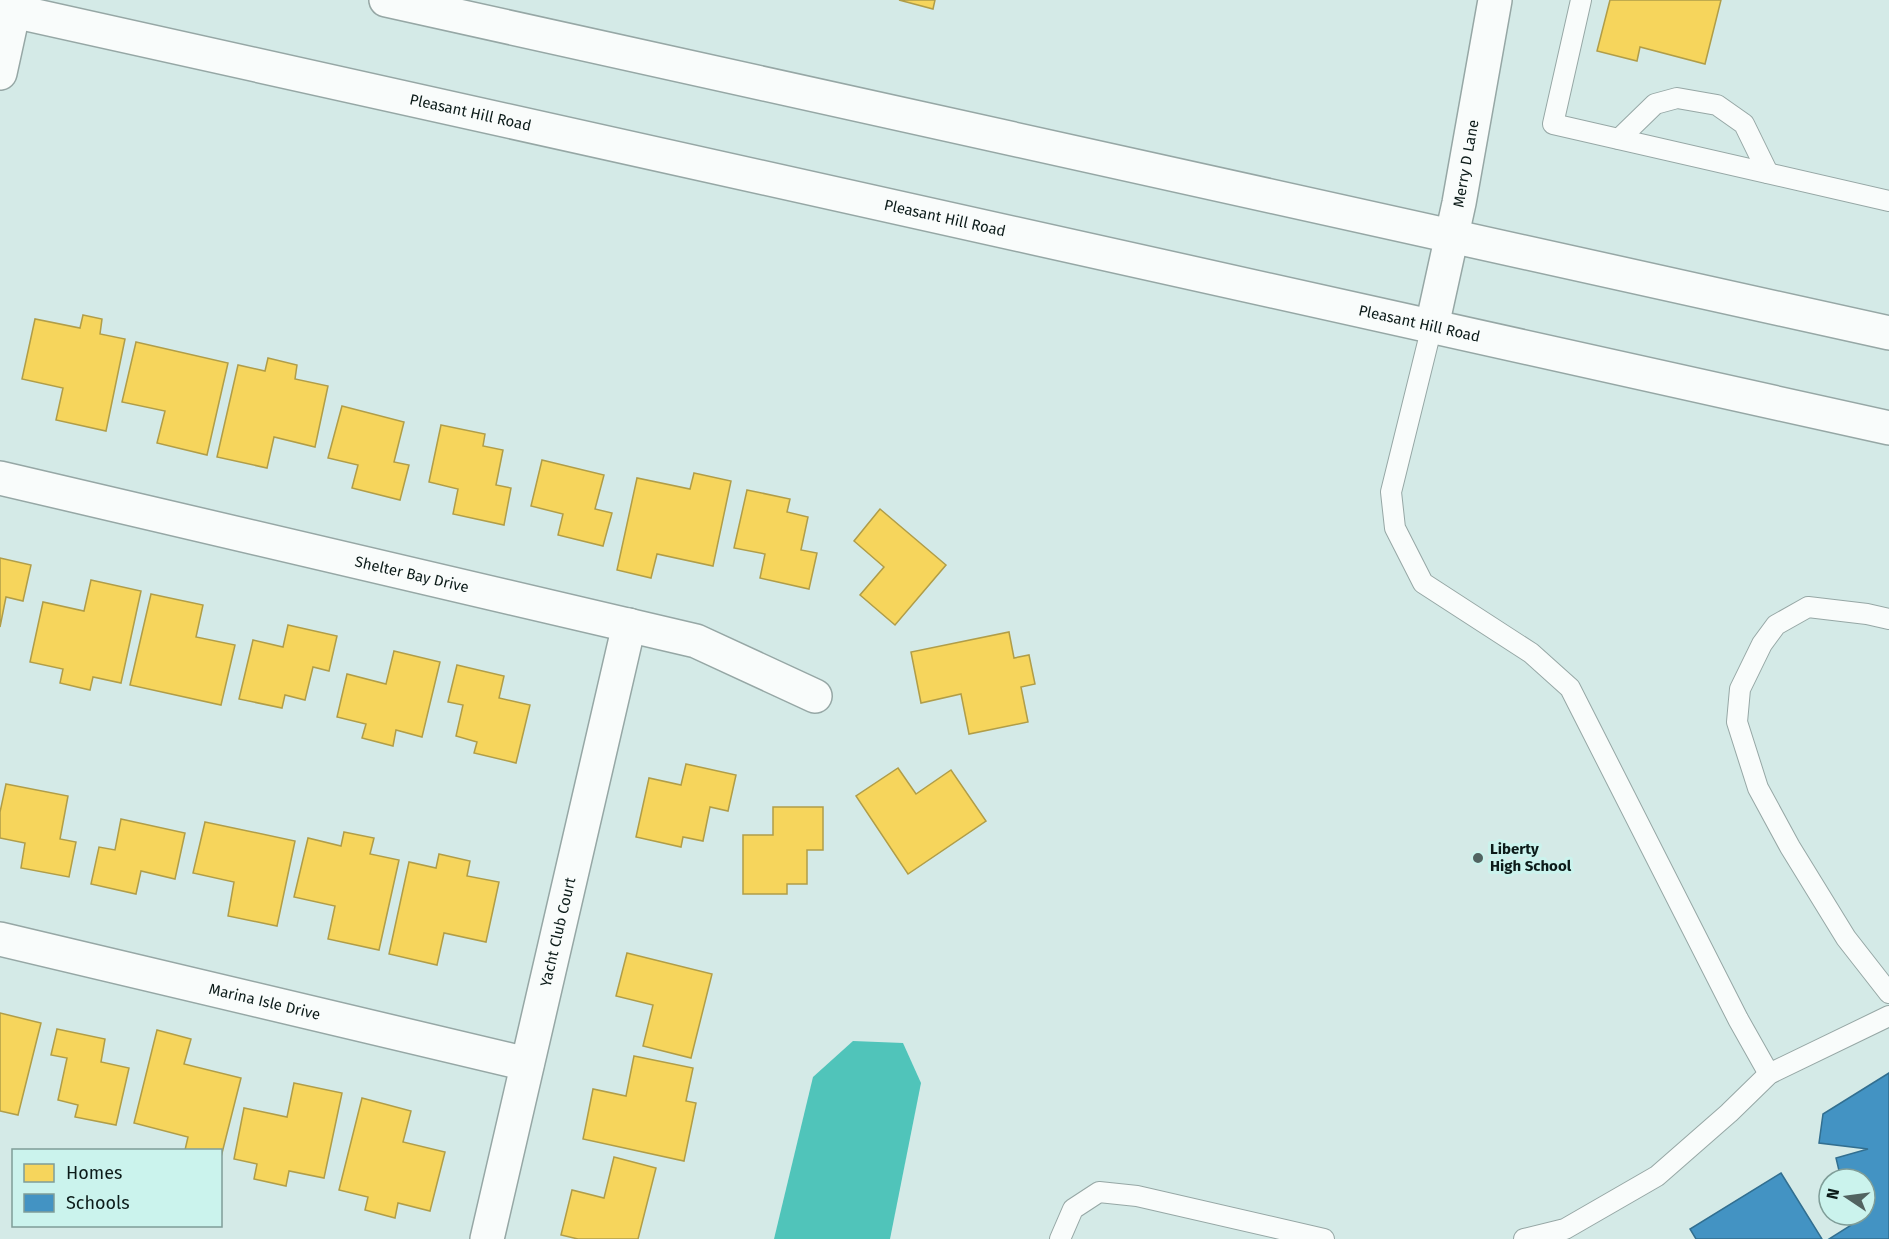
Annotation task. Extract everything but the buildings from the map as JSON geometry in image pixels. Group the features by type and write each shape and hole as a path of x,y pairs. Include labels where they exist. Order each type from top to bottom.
{"main road":[{"path":"386,0 1889,333"},
{"name":"Merry D Lane","path":"1432,326 1495,0"},
{"path":"0,73 10,7"},
{"name":"Pleasant Hill Road","path":"10,7 1889,428"},
{"name":"Shelter Bay Drive","path":"0,478 696,641 815,696"},
{"name":"Yacht Club Court","path":"487,1239 629,625"},
{"name":"Marina Isle Drive","path":"0,939 527,1064"}],"lane":[{"path":"1581,0 1553,124 1889,201"},
{"path":"1619,139 1655,104 1677,98 1716,105 1744,124 1768,173"},
{"path":"1432,326 1391,492 1395,528 1423,583 1532,653 1570,688 1738,1019 1769,1074"},
{"path":"1889,619 1808,607 1776,625 1762,644 1740,689 1737,722 1758,788 1790,847 1846,938 1889,993"},
{"path":"1524,1239 1565,1229 1657,1176 1729,1113 1769,1074 1889,1016"},
{"path":"1060,1239 1073,1209 1099,1192 1137,1196 1324,1239"}],"water":[{"path":"853,1041 903,1043 921,1083 890,1239 774,1239 813,1077"}],"place":[{"name":"Liberty High School","path":"1478,858"}]}
